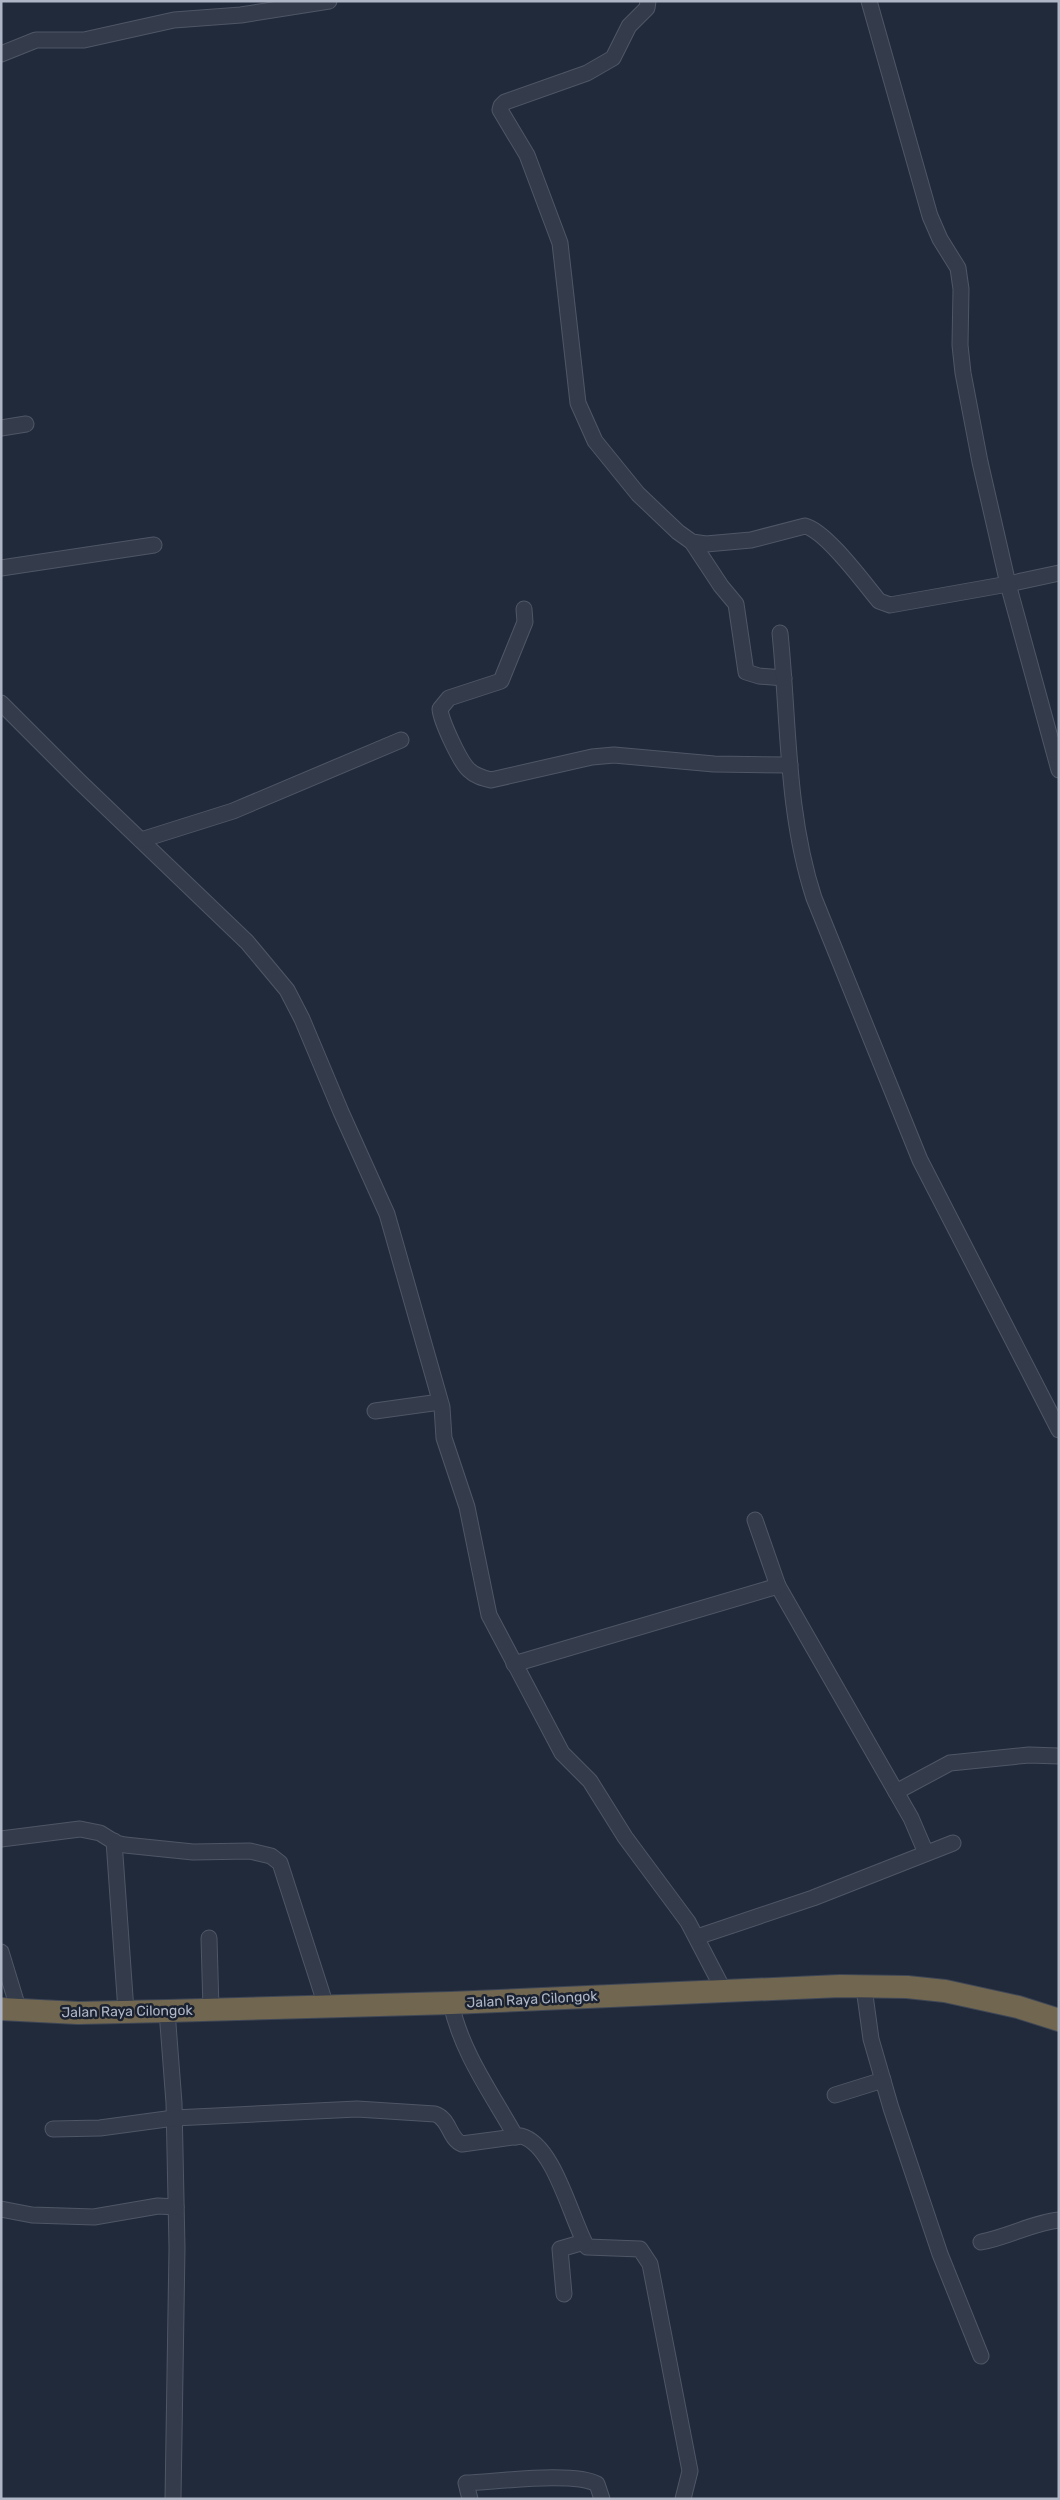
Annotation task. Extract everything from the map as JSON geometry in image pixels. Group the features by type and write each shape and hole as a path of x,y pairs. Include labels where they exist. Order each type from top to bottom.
{"highway":[{"name":"Jalan Raya Cilongok","path":"10,2010 126,2012 451,2003 840,1986 864,1988 907,1987 945,1991 1018,2007 1059,2020"}],"street":[{"path":"1,54 36,40 84,40 174,20 241,15 329,1"},
{"path":"648,1 647,8 629,26 613,58 587,73 506,102 501,106 500,110 527,155 560,243 573,368 578,403 584,420 595,441 638,494 678,532 692,542 721,586 736,604 746,672 759,676 784,678"},
{"path":"869,1 930,216 940,239 958,268 961,289 960,345 962,372 1008,584 1059,770"},
{"path":"1,428 26,424"},
{"path":"692,542 706,544 751,540 805,526 812,528 825,538 880,601 890,605 1059,573"},
{"path":"1,568 154,545"},
{"path":"524,609 525,622 501,681 449,698 440,709 441,719 468,769 480,778 491,780 592,757 614,755 723,764 790,765"},
{"path":"780,633 790,765 804,868 920,1160 1059,1430"},
{"path":"1,702 24,727 247,942 287,990 302,1019 341,1112 388,1214 440,1402 444,1438 467,1507 489,1615 562,1753 590,1781 626,1837 697,1936 724,1991"},
{"path":"141,840 234,811 402,740"},
{"path":"374,1411 440,1402"},
{"path":"755,1520 778,1586 911,1818 926,1852"},
{"path":"514,1664 778,1586"},
{"path":"896,1792 950,1763 1029,1755 1059,1756"},
{"path":"1,1839 80,1829 100,1833 114,1841 161,1850 193,1852 250,1851 271,1856 280,1863 326,2006"},
{"path":"114,1841 126,2012"},
{"path":"697,1936 813,1898 953,1843"},
{"path":"209,1938 211,2009"},
{"path":"1,1952 10,2010"},
{"path":"864,1988 871,2039 882,2080 940,2254 981,2356"},
{"path":"451,2003 463,2043 516,2137"},
{"path":"167,2011 174,2118 176,2207 173,2499"},
{"path":"835,2095 882,2080"},
{"path":"53,2129 100,2128 174,2118 357,2109 435,2114 444,2119 456,2141 462,2144 526,2137 545,2153 584,2242 591,2248 640,2249 650,2264 690,2471 684,2499"},
{"path":"1,2209 32,2215 94,2217 149,2208 176,2207"},
{"path":"981,2242 1005,2237 1039,2223 1059,2220"},
{"path":"564,2294 560,2249 584,2242"},
{"path":"470,2499 466,2483 568,2478 590,2480 597,2484 602,2499"}]}
